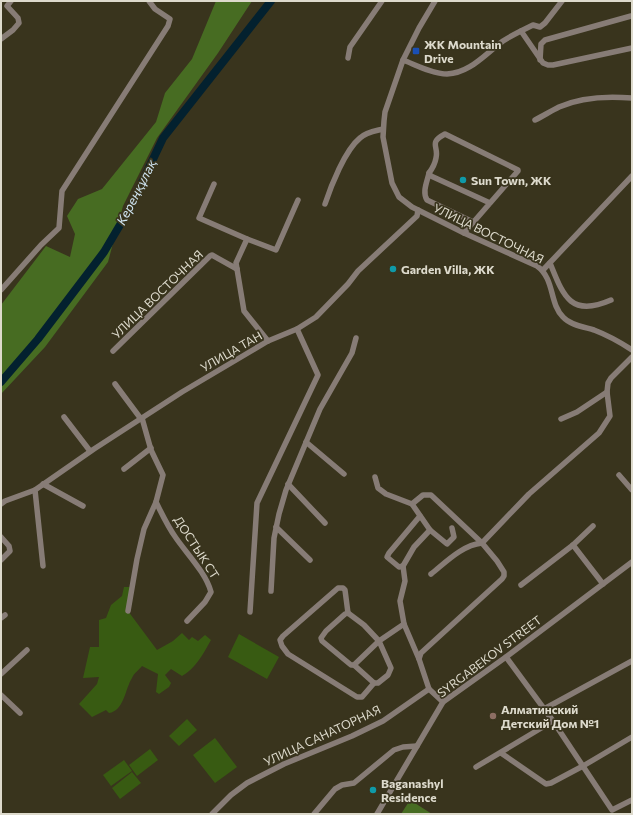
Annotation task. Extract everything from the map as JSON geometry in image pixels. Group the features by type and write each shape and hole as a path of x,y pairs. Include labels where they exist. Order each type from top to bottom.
{"street":[{"path":"1,38 13,30 19,23 18,18 7,6 11,1"},
{"path":"1,290 41,245 59,228 62,191 168,26 170,19 156,9 149,1"},
{"path":"348,58 350,47 382,1"},
{"path":"325,204 339,170 354,144 364,135 383,129 388,102 403,60 435,1"},
{"path":"403,60 447,74 459,72 474,64 504,40 533,25 540,26 545,24 562,1"},
{"path":"540,60 541,44 545,40 631,16"},
{"path":"521,31 540,60 548,66 632,48"},
{"path":"534,120 560,107 582,100 616,96 632,98"},
{"name":"УЛИЦА ВОСТОЧНАЯ","path":"383,129 392,183 399,197 403,201 464,234 530,262 543,270 549,281 556,307 564,319 578,326 621,342 632,350"},
{"path":"464,234 518,171 516,168 445,134 436,140 434,147 437,153 436,160 429,174 425,188 425,196 427,200 473,222"},
{"path":"429,174 434,179 490,203"},
{"path":"543,270 632,176"},
{"path":"214,184 199,218 276,250 298,200"},
{"name":"УЛИЦА ТАН","path":"1,504 5,500 34,490 90,451 182,392 268,341 297,329 316,317 358,271 417,216 418,210"},
{"path":"247,239 236,263 244,311 268,341"},
{"name":"УЛИЦА ВОСТОЧНАЯ","path":"113,351 210,256 212,255 237,269"},
{"path":"550,263 561,290 572,303 584,307 599,305 611,300"},
{"path":"250,612 257,503 318,375 297,329"},
{"path":"270,591 274,538 288,484 320,409 352,353 356,338"},
{"path":"430,574 452,557 466,549 482,543 529,494 600,433 610,416 607,392 610,378 632,357"},
{"path":"115,384 141,418 151,448 163,475 156,502 144,529 128,611"},
{"path":"561,419 576,412 607,392"},
{"path":"64,417 90,451"},
{"path":"306,442 344,474"},
{"path":"124,469 151,448"},
{"path":"619,475 632,490"},
{"path":"375,477 378,488 386,494 412,504 430,530 448,544 454,538 452,528"},
{"path":"43,484 83,506"},
{"path":"288,484 325,524"},
{"path":"34,490 43,566"},
{"path":"412,504 423,495 430,495 482,543 504,572 504,576 465,614 421,653 420,659"},
{"name":"ДОСТЫК СТ","path":"156,502 175,538 210,586 211,592 205,602 187,621"},
{"path":"402,566 399,566 387,557 410,526 420,516"},
{"path":"521,584 573,545 593,526"},
{"path":"276,527 310,560"},
{"path":"430,530 414,547 402,566 405,581 400,601 404,624 420,659 429,689 443,702"},
{"path":"1,537 10,546 10,551 1,560"},
{"path":"573,545 603,584"},
{"name":"SYRGABEKOV STREET","path":"377,814 443,702 632,563"},
{"path":"338,588 343,588 345,590 348,613 364,625 379,641 391,668 388,675 378,683 374,683 362,697 357,697 288,654 282,646 280,640 338,588"},
{"path":"348,613 326,631 321,638 322,641 354,665 374,683"},
{"path":"354,665 379,641 404,624"},
{"path":"1,674 27,650"},
{"path":"506,657 553,721 612,810 632,800"},
{"path":"544,709 632,661"},
{"name":"УЛИЦА САНАТОРНАЯ","path":"212,814 247,783 284,764 352,736 383,721 429,689"},
{"path":"1,695 20,714"},
{"path":"476,768 553,721"},
{"path":"501,753 546,784 551,783 583,766 632,737"},
{"path":"314,814 335,789 342,785 354,783 394,750 403,747 417,746"}],"green space":[{"path":"216,1 252,1 218,53 157,138 123,206 108,262 45,347 1,394 1,305 46,246 70,257 75,234 67,216 78,199 102,189 156,122 165,93 192,59"},
{"path":"124,587 132,587 128,611 157,650 173,641 182,633 189,640 192,637 198,641 205,635 211,640 199,660 187,673 182,676 171,669 165,675 171,683 169,687 159,694 156,692 158,674 142,666 133,676 124,699 118,708 109,713 106,710 92,717 79,704 97,684 99,677 83,678 90,647 99,647 99,620 106,618 111,605 122,596"},
{"path":"239,634 279,657 267,679 228,657"},
{"path":"187,719 197,730 179,746 169,736"},
{"path":"215,738 237,767 215,783 193,755"},
{"path":"150,749 158,760 137,776 129,765"},
{"path":"124,760 132,771 111,786 103,775"},
{"path":"132,772 141,783 120,799 112,788"},
{"path":"410,800 432,814 401,814"}],"waterway":[{"name":"Кереңқұлақ","path":"1,382 38,339 104,252 130,208 163,138 271,1"}],"place":[{"name":"ЖК Mountain Drive","path":"416,51"},
{"name":"Sun Town, ЖК","path":"463,180"},
{"name":"Garden Villa, ЖК","path":"393,269"},
{"name":"Алматинский Детский Дом №1","path":"493,716"},
{"name":"Baganashyl Residence","path":"373,790"}]}
